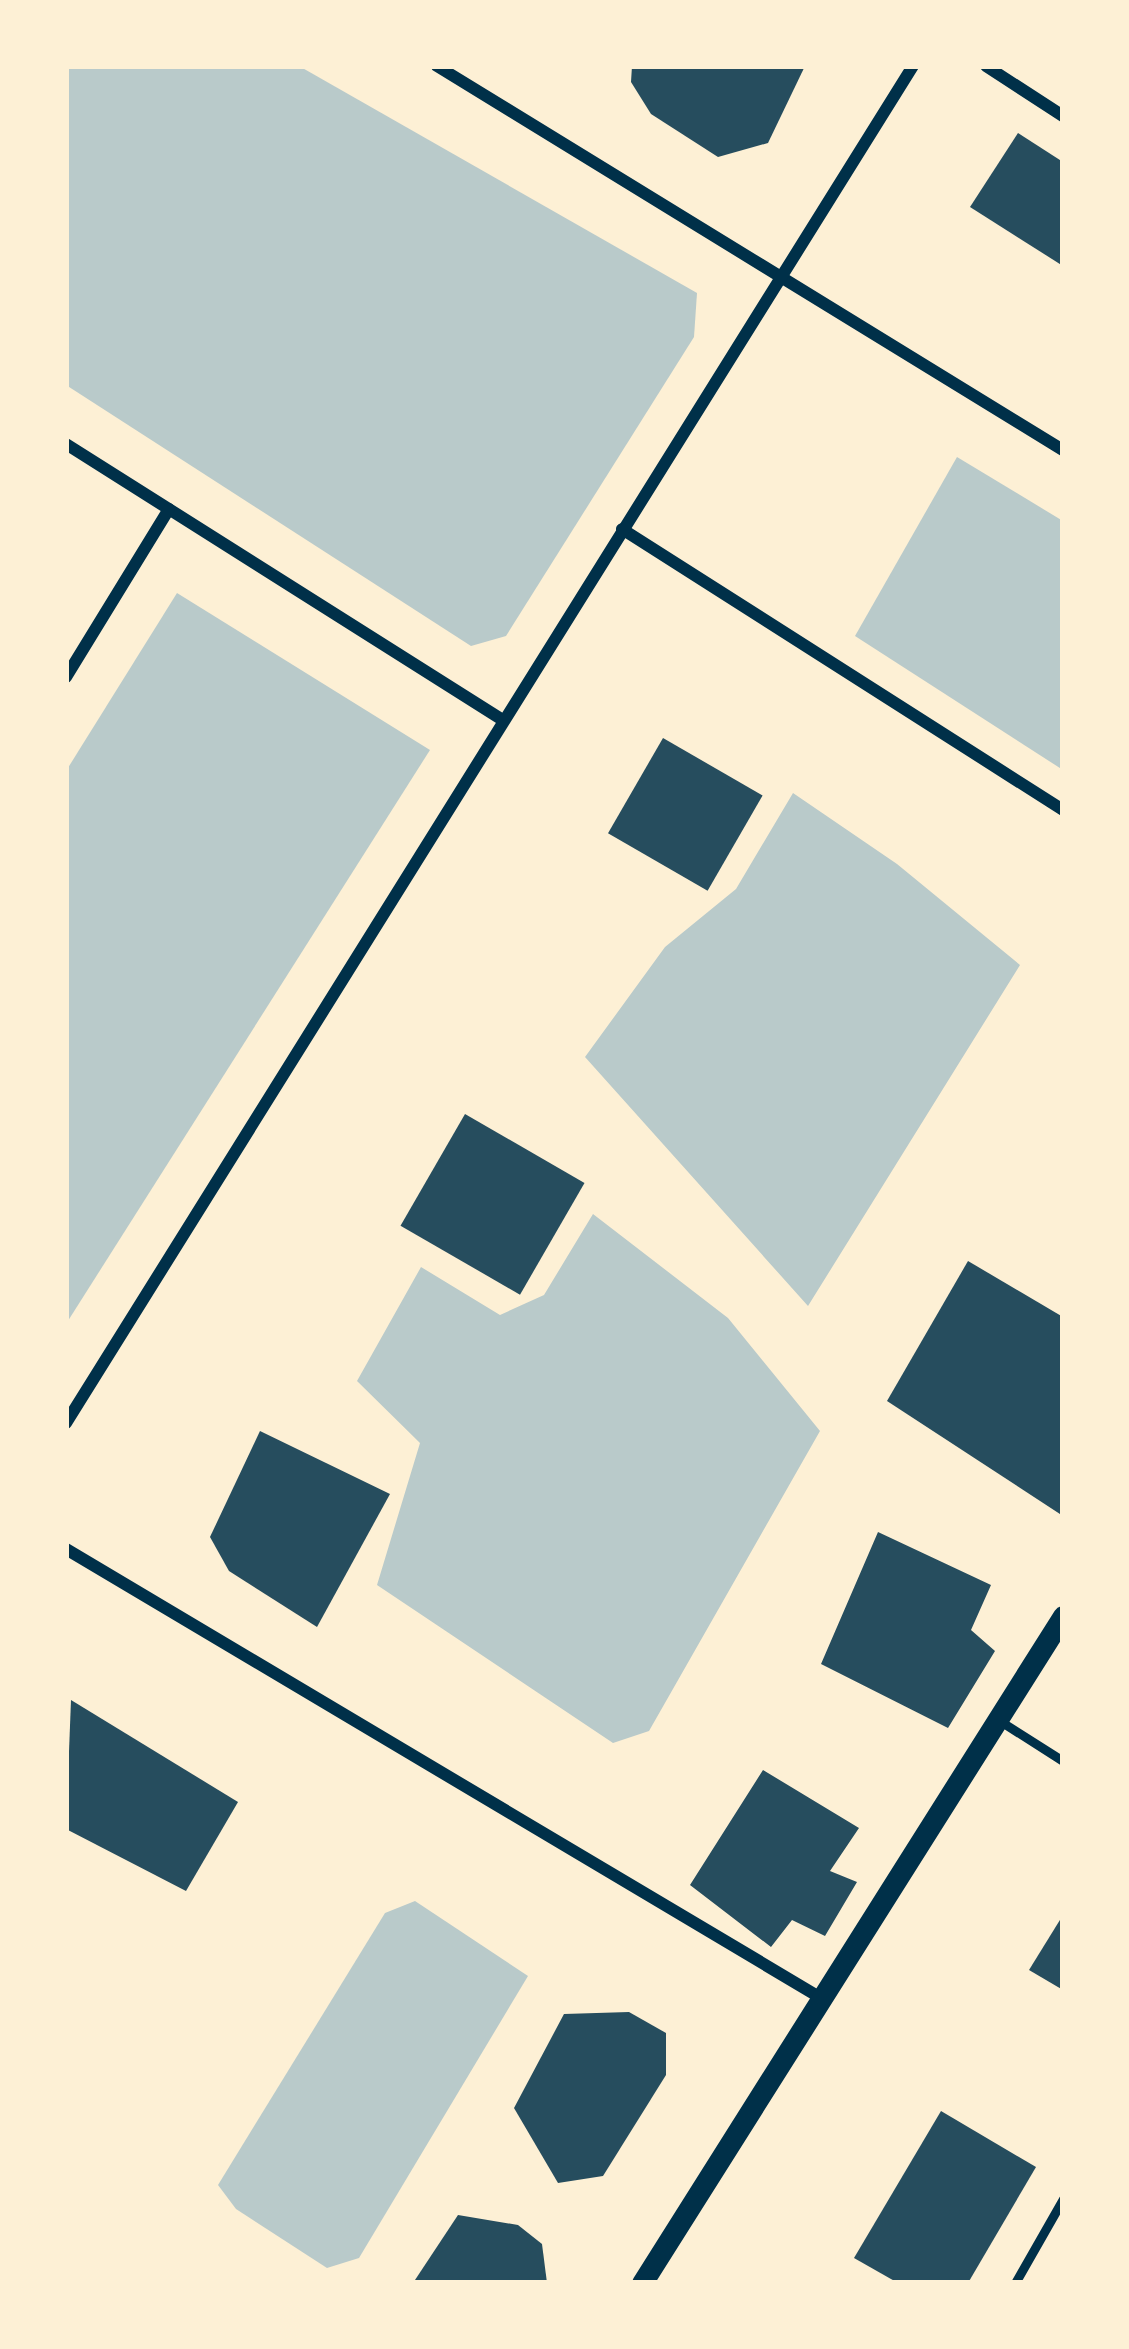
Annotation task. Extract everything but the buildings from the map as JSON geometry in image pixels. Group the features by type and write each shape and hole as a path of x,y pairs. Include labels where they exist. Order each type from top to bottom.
{"street":[{"path":"436,66 781,284 1063,450"},
{"path":"66,1423 501,719 781,284 914,66"},
{"path":"986,66 1063,116"},
{"path":"66,444 501,719"},
{"path":"66,677 169,509"},
{"path":"622,529 1063,810"},
{"path":"66,1549 820,1997"},
{"path":"643,2283 1063,1616"}],"lane":[{"path":"997,1719 1063,1760"},
{"path":"1015,2283 1063,2199"}],"shaded area":[{"path":"66,66 299,66 697,293 694,337 506,636 471,646 66,385"},
{"path":"957,457 1063,521 1063,770 855,636"},
{"path":"177,593 430,750 66,1324 66,771"},
{"path":"793,793 897,864 1020,965 808,1306 585,1057 665,947 736,889"},
{"path":"593,1214 728,1318 820,1431 649,1731 613,1743 377,1585 420,1443 357,1381 421,1267 500,1315 544,1295"},
{"path":"415,1901 528,1976 359,2258 327,2268 236,2209 218,2185 385,1913"}]}
